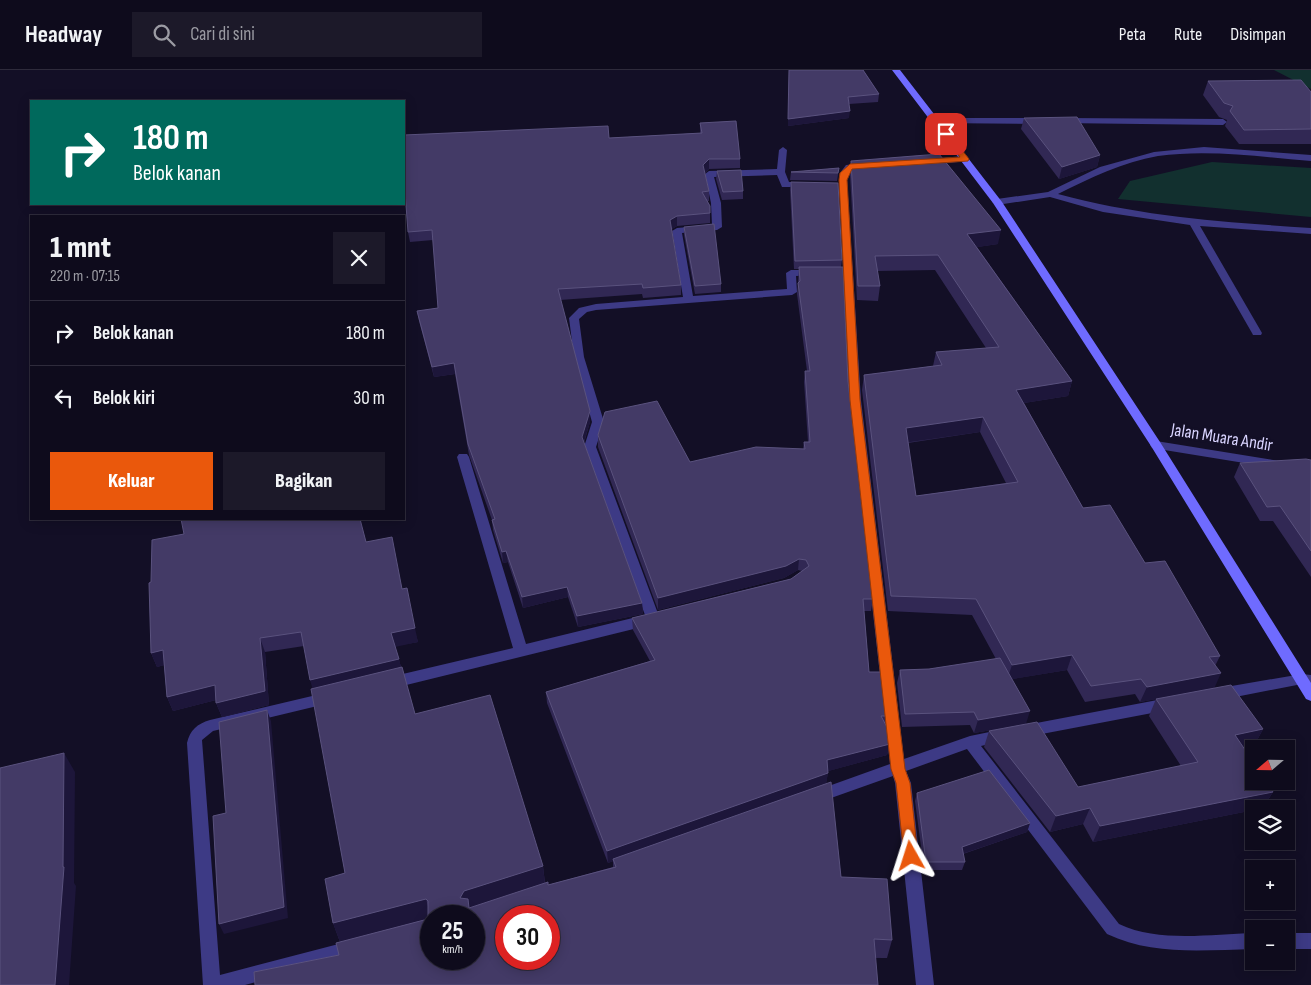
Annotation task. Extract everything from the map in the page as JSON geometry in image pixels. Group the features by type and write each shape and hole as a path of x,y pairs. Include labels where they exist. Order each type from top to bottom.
{"main road":[{"path":"896,70 997,202 1306,679 1311,695"}],"street":[{"path":"936,121 1048,121"},
{"path":"1058,121 1222,122"},
{"path":"783,150 781,172 785,185 815,185"},
{"path":"997,202 1050,194 1103,169 1158,154 1204,150 1311,158"},
{"path":"917,162 965,159"},
{"path":"878,165 850,167 844,173 839,186 839,273 898,769 903,783 924,985"},
{"path":"689,300 676,231 717,227 716,203 709,174 781,172"},
{"path":"1050,194 1103,209 1193,223 1311,231"},
{"path":"1193,223 1256,333"},
{"path":"653,619 590,447 598,422 579,357 574,318 583,310 596,307 792,292 791,273 839,273"},
{"name":"Jalan Muara Andir","path":"1156,445 1311,470"},
{"path":"463,457 520,652"},
{"path":"380,686 671,614"},
{"path":"1204,697 1306,679"},
{"path":"342,695 210,726 201,730 196,736 194,743 213,985 374,943"},
{"path":"806,801 970,742 1185,701"},
{"path":"970,742 1113,929 1123,936 1142,941 1245,941"},
{"path":"1295,941 1311,941"}],"green space":[{"path":"1274,70 1311,70 1311,89"},
{"path":"1212,162 1311,168 1311,217 1118,199 1130,181"}],"building":[{"path":"789,70 863,70 879,94 848,97 850,111 788,119"},
{"path":"1301,80 1311,92 1311,129 1244,130 1230,111 1233,106 1224,103 1208,81"},
{"path":"1077,117 1100,155 1062,167 1024,118"},
{"path":"736,121 740,159 709,159 703,165 709,191 702,192 710,206 710,213 677,216 670,220 681,285 643,288 642,284 558,289 590,411 582,437 642,603 577,616 567,587 522,597 506,551 502,552 492,520 495,519 468,444 454,363 432,367 417,311 438,308 432,230 408,232 405,192 405,135 608,126 609,138 702,133 700,123"},
{"path":"939,154 1001,230 967,234 1072,381 1016,390 1083,508 1110,505 1145,563 1165,561 1220,656 1209,657 1221,673 1147,687 1141,679 1091,686 1072,655 1012,665 976,599 891,596 864,375 942,365 936,352 999,347 938,255 875,256 880,286 858,286 851,161","holes":["983,417 1018,482 916,496 906,428"]},
{"path":"839,168 838,173 791,172"},
{"path":"741,170 743,191 723,192 717,171"},
{"path":"791,182 838,183 842,260 795,261"},
{"path":"714,224 721,284 695,286 684,227"},
{"path":"799,267 843,267 848,381 873,599 863,599 869,672 881,672 886,716 881,716 888,729 890,744 827,760 828,773 607,851 546,692 655,660 632,618 791,579 809,566 806,560 799,559 786,566 658,598 598,435 605,412 657,401 690,462 756,447 805,449 804,442 810,442 805,371 810,371 798,283 800,281"},
{"path":"1311,460 1311,551 1280,506 1267,507 1240,463"},
{"path":"181,520 360,520 366,542 392,537 402,589 407,588 415,628 391,633 399,659 310,680 301,632 260,638 265,691 216,703 215,685 167,697 163,650 151,653 149,583 151,582 152,540 184,534"},
{"path":"1000,658 1030,711 978,720 974,712 905,714 900,670 929,669"},
{"path":"402,667 415,714 490,695 543,866 464,891 460,898 468,899 469,905 428,905 426,899 333,923 325,879 345,873 311,689"},
{"path":"1231,685 1263,729 1235,735 1245,750 1245,790 1272,790 1273,792 1100,826 1090,808 1056,816 989,731 1037,722 1078,787 1198,762 1156,699"},
{"path":"267,710 284,907 219,924 213,816 226,813 219,722"},
{"path":"64,753 64,867 55,985 0,985 0,768"},
{"path":"989,770 1030,823 962,847 965,862 926,862 917,793"},
{"path":"831,782 841,877 887,879 892,940 874,939 878,985 255,985 254,972 339,955 336,943 420,921 420,970 485,970 485,905 478,905 548,882 548,885 616,867 613,859"}],"route":[{"path":"911,856 903,783 898,769 855,400 855,358 843,180 844,173 850,167 965,159 946,134"}]}
